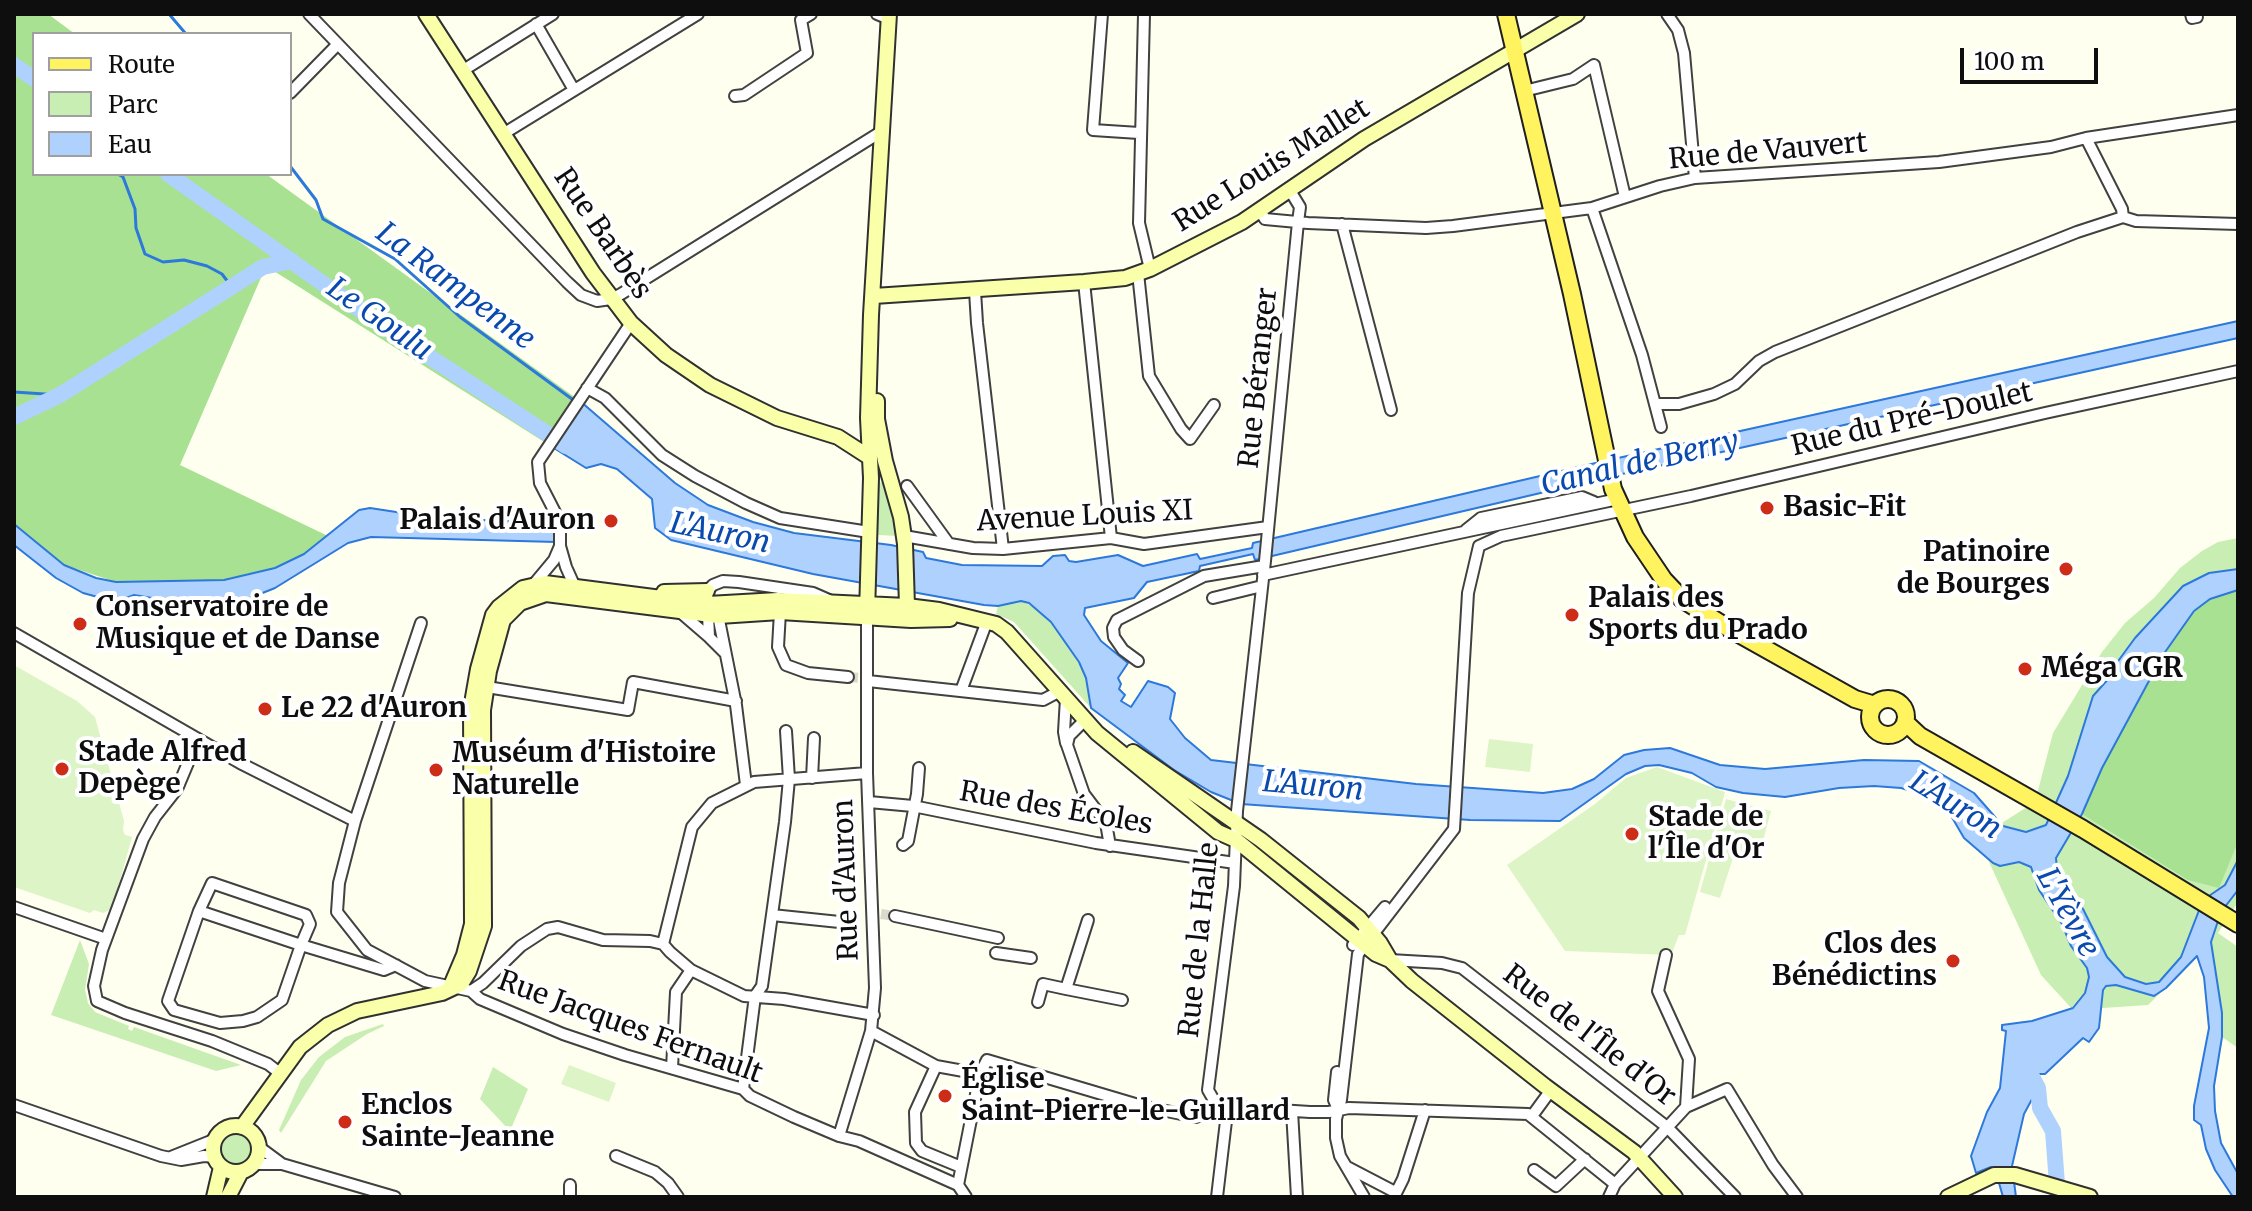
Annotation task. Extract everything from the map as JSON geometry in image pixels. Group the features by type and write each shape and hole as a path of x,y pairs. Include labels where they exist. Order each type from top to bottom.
{"main road":[{"name":"Rue Barbès","path":"426,14 611,299 631,323 666,355 742,403 777,418 838,437 866,441"},
{"path":"1506,14 1604,452 1618,499 1647,556 1682,599 1872,709"},
{"name":"Rue Louis Mallet","path":"874,296 1084,282 1125,278 1144,271 1195,248 1260,211 1364,139 1577,14"},
{"path":"871,613 868,588 871,478 866,441 884,130 885,16"},
{"path":"866,441 889,478 905,540 906,599"},
{"path":"871,478 889,478"},
{"path":"450,988 464,955 472,924 471,709 493,615 513,593 545,583 780,612 971,618"},
{"path":"214,1197 218,1162 216,1139 224,1130 242,1127 300,1047 328,1025 357,1011 422,999 461,984 465,977 484,926 483,710 487,687 503,620 527,598 546,594 680,612 778,600 837,603 871,613 906,599 987,621 1007,632 1097,733 1218,832 1390,960 1412,981 1639,1157 1675,1197"},
{"path":"1886,699 1898,702 1905,711 1902,726 1888,735 1877,732 1871,723 1872,709 1886,699"},
{"path":"1902,726 2083,829 2235,922"},
{"path":"1097,733 1136,753 1236,817 1318,885 1361,938"},
{"path":"228,1197 248,1168 257,1142 258,1124 281,1074"},
{"path":"242,1127 257,1142"},
{"path":"218,1162 234,1172 248,1168"},
{"path":"1948,1197 1994,1175 2015,1175 2090,1197"}],"street":[{"path":"309,14 581,295 597,301 611,299 884,130"},
{"path":"462,71 553,14"},
{"path":"503,134 698,14"},
{"path":"735,96 744,95 807,53 801,20 811,14"},
{"path":"1102,14 1093,130 1139,133"},
{"path":"1144,14 1139,223 1149,376 1190,439 1214,405"},
{"path":"1667,14 1678,30 1684,53 1695,178"},
{"path":"536,24 574,90"},
{"path":"292,91 337,45"},
{"path":"1524,91 1573,79 1594,65 1625,197"},
{"name":"Rue de Vauvert","path":"1260,211 1265,219 1426,228 1592,208 1695,178 1939,162 2051,147 2086,138 2238,115"},
{"path":"2086,138 2122,209 2123,217"},
{"name":"Rue Béranger","path":"1243,761 1300,207 1289,189"},
{"path":"1592,208 1642,355 1661,427"},
{"path":"1655,404 1679,404 1714,394 1735,384 1759,361 1775,352 2077,232 2123,217 2136,221 2238,224"},
{"path":"1342,224 1391,410"},
{"path":"1084,282 1111,538"},
{"path":"975,291 1003,549"},
{"path":"575,587 560,544 560,522 540,483 538,462 543,450 631,323"},
{"name":"Rue du Pré-Doulet","path":"1264,572 1461,533 1481,518 1582,497 1595,503 1618,499 2238,371"},
{"path":"584,393 605,398 662,455 746,503 780,518 869,536"},
{"path":"907,486 949,544"},
{"name":"Rue du Pré-Doulet","path":"1479,546 1501,536 1618,499"},
{"name":"Avenue Louis XI","path":"905,540 1003,549 1111,538 1144,544 1268,527"},
{"path":"1364,1197 1340,1156 1336,1138 1358,954 1361,938 1453,828 1468,593 1479,546 1461,533"},
{"path":"534,584 554,560 560,544"},
{"path":"1213,598 1264,572"},
{"path":"1138,661 1123,650 1114,637 1113,628 1117,620 1204,576 1264,572"},
{"path":"709,637 713,585 723,581 813,593 837,603"},
{"path":"712,606 736,701 746,785"},
{"path":"680,612 724,652"},
{"path":"780,612 778,647 786,665 808,673 848,677"},
{"name":"Rue d'Auron","path":"839,1136 874,1015 877,913 867,773 866,679 871,613"},
{"path":"961,691 987,621"},
{"name":"Rue Jacques Fernault","path":"421,623 343,859 337,912 367,950 425,981 471,991 480,999 563,1034 743,1089 750,1096 794,1117 859,1141 962,1193"},
{"path":"14,633 198,739 355,821"},
{"path":"866,679 1043,700 1063,694 1067,745 1084,794 1106,823 1110,846"},
{"path":"487,687 628,710 633,682 736,701"},
{"path":"1067,745 1069,736 1085,720"},
{"path":"743,1089 755,996 762,986 789,779 786,731"},
{"path":"812,778 814,738"},
{"path":"198,739 177,789 147,828 106,939 94,986 97,1001 246,1055 268,1064 281,1074"},
{"path":"1456,757 1456,780"},
{"name":"Rue de la Halle","path":"1217,1197 1226,1121 1208,1090 1235,863 1236,817 1243,761"},
{"path":"903,845 908,841 919,768"},
{"path":"663,944 692,827 712,803 746,785 867,773"},
{"name":"Rue des Écoles","path":"869,802 913,806 1110,846 1235,863"},
{"path":"164,1025 170,1007 168,1001 212,883 306,915 310,924 282,1000 257,1017 220,1023 170,1007"},
{"path":"14,907 106,939"},
{"path":"199,911 384,970 396,965"},
{"path":"772,915 849,923"},
{"path":"895,916 998,938"},
{"path":"1066,989 1088,920"},
{"path":"471,991 521,946 547,929 558,927 603,940 663,944 691,970 744,996 874,1015"},
{"path":"996,953 1031,958"},
{"path":"1666,955 1658,991 1689,1059 1686,1107"},
{"name":"Rue de l'Île d'Or","path":"1390,960 1442,963 1462,968 1667,1127 1735,1197"},
{"path":"672,1068 676,992 691,970"},
{"path":"1038,1002 1043,984 1122,1000"},
{"path":"871,1031 936,1066 980,1074"},
{"path":"962,1193 961,1167 980,1074 987,1060 1142,1106 1196,1117 1217,1106 1292,1111 1425,1110 1532,1116 1615,1184"},
{"path":"936,1066 915,1112 916,1143 922,1151 961,1167"},
{"path":"1609,1197 1615,1184 1686,1107 1727,1089 1773,1165 1797,1197"},
{"path":"1532,1116 1551,1090"},
{"path":"14,1105 148,1153 181,1160 204,1156 218,1162"},
{"path":"1347,1167 1394,1194 1403,1179 1425,1110"},
{"path":"1292,1111 1297,1197"},
{"path":"171,1157 216,1139"},
{"path":"257,1142 282,1164"},
{"path":"616,1156 655,1172 678,1197"},
{"path":"1534,1170 1556,1186 1585,1159"},
{"path":"248,1168 282,1164 395,1197"},
{"path":"570,1185 570,1197"}],"green space":[{"path":"14,14 48,14 72,32 32,32 32,176 269,176 580,401 549,445 266,266 180,465 328,536 304,554 275,568 224,580 116,582 64,565 14,524"},
{"path":"883,482 899,536 878,535 876,489 878,483"},
{"path":"2238,538 2238,590 2233,590 2218,888 2238,842 2238,902 2218,933 2238,947 2238,1048 2222,1037 2222,1013 2211,943 2148,1005 2073,1010 2041,975 1978,838 2035,802 2053,733 2102,652 2125,623 2154,598 2180,568 2202,551 2218,542"},
{"path":"2238,590 2238,842 2219,888 2188,880 2082,814 2102,768 2163,655 2194,611 2210,599"},
{"path":"1021,601 1040,610 1070,646 1086,678 1091,708 1014,622 996,614 998,606"},
{"name":"Stade Alfred Depège","path":"14,665 77,701 95,717 124,821 123,830 125,835 132,837 112,909 103,913 94,910 90,913 14,887"},
{"path":"1489,739 1533,744 1530,772 1485,767"},
{"name":"Stade de l'Île d'Or","path":"1657,767 1725,792 1685,935 1679,935 1671,955 1565,951 1507,865 1595,804 1626,778"},
{"path":"1726,799 1771,811 1760,852 1754,857 1735,852 1720,898 1700,892"},
{"path":"80,940 89,964 85,990 88,1003 95,1012 129,1026 128,1029 132,1031 134,1027 241,1065 216,1071 51,1015"},
{"path":"383,1024 326,1061 281,1133 279,1130 301,1080 319,1057 345,1037"},
{"path":"569,1065 616,1083 609,1102 561,1084"},
{"path":"493,1067 528,1089 510,1131 480,1099"},
{"path":"237,1134 248,1139 253,1150 248,1161 237,1166 226,1161 221,1150 226,1139"}],"water":[{"path":"2238,321 2238,338 1613,476 1255,560 1253,554 1200,566 1199,571 1147,582 1134,598 1085,608 1084,615 1101,641 1128,663 1118,678 1121,684 1119,689 1125,695 1121,701 1131,707 1148,681 1168,687 1175,693 1170,719 1185,738 1211,760 1416,784 1543,793 1572,789 1594,779 1624,755 1644,750 1670,748 1720,765 1765,769 1864,760 1919,761 1974,793 2003,826 2026,832 2046,825 2068,776 2093,696 2110,677 2135,638 2183,586 2209,573 2238,569 2238,590 2210,599 2194,611 2163,655 2102,768 2082,814 2056,858 2057,870 2083,909 2107,957 2125,977 2146,984 2159,982 2181,957 2203,900 2225,885 2238,860 2238,890 2221,912 2211,942 2222,1013 2222,1037 2214,1086 2215,1111 2221,1143 2238,1174 2238,1197 2233,1197 2215,1170 2201,1125 2194,1120 2209,1028 2204,977 2197,956 2154,996 2116,985 2106,986 2099,1028 2089,1042 2083,1038 2045,1074 2038,1074 2038,1088 2024,1114 2012,1166 2016,1197 2003,1197 1991,1167 1976,1173 1971,1156 1987,1112 2000,1088 2006,1031 2002,1030 2002,1025 2032,1021 2073,1008 2085,993 2089,977 2062,924 2039,890 2031,867 2019,862 2000,866 1993,863 1964,838 1950,814 1928,796 1901,788 1874,786 1785,797 1743,793 1716,787 1692,773 1659,765 1645,766 1626,774 1560,821 1470,820 1241,804 1211,792 1174,770 1091,708 1086,678 1079,662 1051,622 1029,603 984,605 813,574 671,540 655,528 652,499 617,469 601,464 586,468 549,445 580,401 675,483 708,505 753,522 794,533 891,545 923,552 926,558 962,565 1042,566 1053,556 1065,555 1069,561 1076,562 1118,555 1143,566 1197,554 1200,559 1252,548 1253,543 1600,462"},
{"path":"370,508 442,519 558,522 554,531 556,542 371,537 348,543 275,588 250,598 224,603 170,601 134,595 116,602 83,593 56,578 14,545 14,524 64,565 96,578 116,582 224,580 275,568 304,554 359,510"}],"waterway":[{"name":"La Rampenne","path":"169,14 184,32"},
{"name":"Le Goulu","path":"14,65 32,78"},
{"name":"La Rampenne","path":"292,169 316,200 323,219 395,259 460,317 576,402"},
{"path":"121,176 135,209 136,228 145,254 163,262 184,260 207,266 222,274 231,286"},
{"name":"Le Goulu","path":"171,176 393,333 566,446"},
{"path":"14,417 60,395 263,267 292,261"},
{"path":"14,392 60,395"},
{"path":"2028,1069 2038,1088 2040,1108 2053,1131 2058,1197"}],"tunnel":[{"path":"848,677 860,678"},
{"path":"881,914 895,916"}],"place":[{"name":"Basic-Fit","path":"1767,508"},
{"name":"Palais d'Auron","path":"611,521"},
{"name":"Patinoire de Bourges","path":"2066,569"},
{"name":"Palais des Sports du Prado","path":"1572,615"},
{"name":"Conservatoire de Musique et de Danse","path":"80,624"},
{"name":"Méga CGR","path":"2025,669"},
{"name":"Le 22 d'Auron","path":"265,709"},
{"name":"Stade Alfred Depège","path":"62,769"},
{"name":"Muséum d'Histoire Naturelle","path":"436,770"},
{"name":"Stade de l'Île d'Or","path":"1632,834"},
{"name":"Clos des Bénédictins","path":"1953,961"},
{"name":"Église Saint-Pierre-le-Guillard","path":"945,1096"},
{"name":"Enclos Sainte-Jeanne","path":"345,1122"}],"water label":[{"name":"Canal de Berry","path":"1640,464"},
{"name":"L'Auron","path":"720,534"},
{"name":"L'Auron","path":"1313,787"},
{"name":"L'Auron","path":"1955,806"},
{"name":"L'Yèvre","path":"2067,913"}]}
